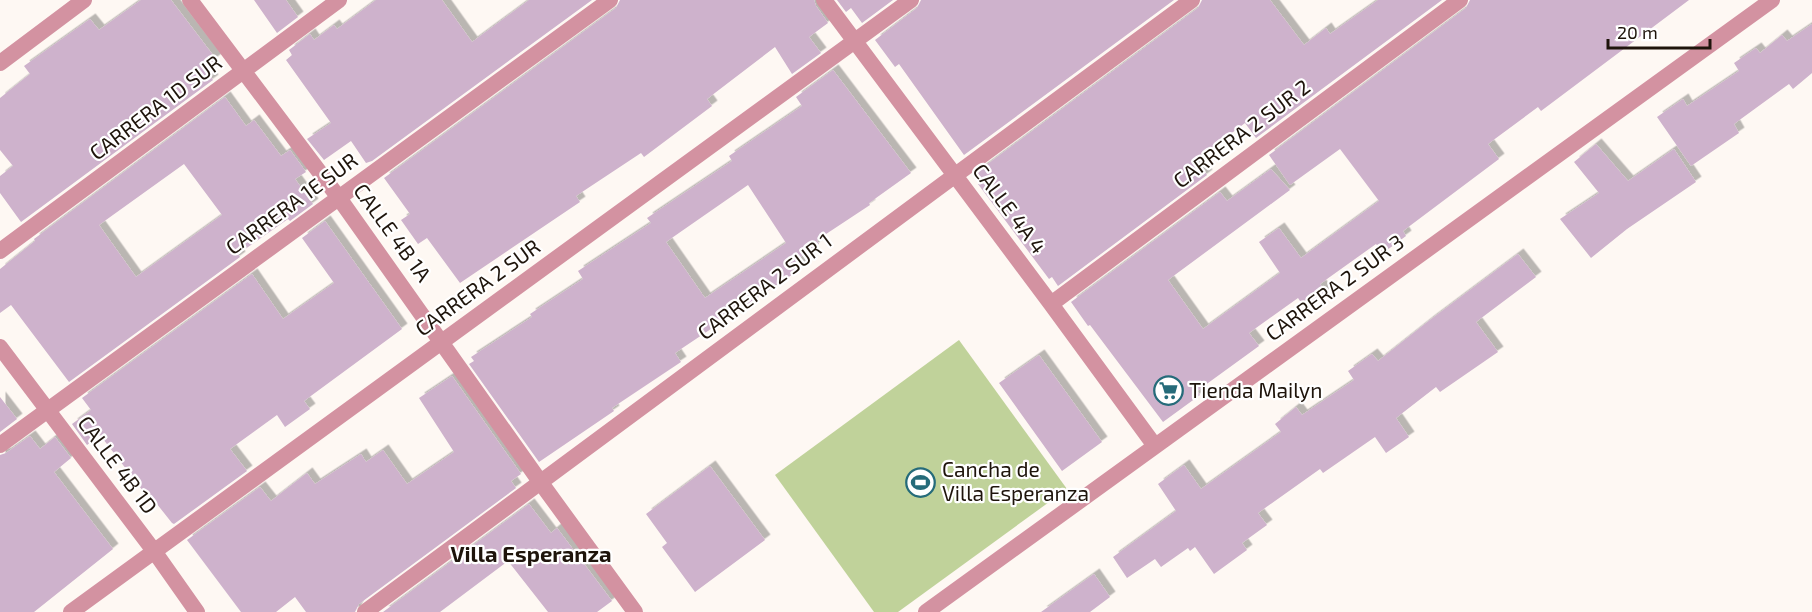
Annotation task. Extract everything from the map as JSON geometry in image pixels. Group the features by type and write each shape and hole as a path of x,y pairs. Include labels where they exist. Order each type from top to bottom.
{"street":[{"path":"0,63 84,0"},
{"name":"CALLE 4B 1A","path":"190,0 339,198 635,612"},
{"name":"CARRERA 1D SUR","path":"0,251 339,0"},
{"name":"CARRERA 1E SUR","path":"0,445 610,0"},
{"name":"CALLE 4A 4","path":"824,0 1155,446"},
{"name":"CARRERA 2 SUR","path":"70,612 911,0"},
{"name":"CARRERA 2 SUR 1","path":"365,612 954,173 1192,0"},
{"name":"CARRERA 2 SUR 2","path":"1051,304 1460,0"},
{"name":"CARRERA 2 SUR 3","path":"926,612 1772,0"},
{"name":"CALLE 4B 1D","path":"0,347 154,551 197,612"}],"green space":[{"name":"Cancha de Villa Esperanza","path":"959,340 1067,489 898,612 874,612 775,475"}],"building":[{"path":"141,0 171,0 216,59 204,68 213,80 21,222 0,193 0,176 13,166 0,150 0,98 30,74 24,66 90,19 99,30"},
{"path":"254,0 286,0 298,17 277,33"},
{"path":"376,0 442,0 472,42 529,0 592,0 372,161 366,163 351,141 324,160 307,139 331,123 286,60 292,55 289,50 310,34 314,40 334,25 337,29"},
{"path":"620,0 814,0 828,23 809,37 821,53 792,74 775,47 707,99 712,106 644,157 641,153 576,196 580,202 460,283 427,238 418,244 401,220 410,214 384,178 616,8"},
{"path":"837,0 893,0 862,23 851,8 846,12"},
{"path":"921,0 1174,0 964,155 899,64 895,67 875,40 917,8"},
{"path":"1202,0 1270,0 1304,45 1326,28 1330,34 1378,0 1442,0 1256,138 1245,123 1196,160 1207,175 1058,286 1052,277 1049,279 978,184 983,181 977,172 1198,8"},
{"path":"1470,0 1689,0 1541,111 1538,107 1488,144 1499,159 1403,231 1406,236 1383,253 1376,244 1320,284 1326,293 1305,308 1298,298 1249,333 1259,346 1197,391 1200,395 1163,422 1071,302 1220,192 1227,201 1271,169 1290,190 1168,280 1203,329 1280,273 1259,242 1279,228 1301,258 1379,201 1340,149 1290,185 1269,155 1466,8"},
{"path":"1812,24 1812,73 1793,89 1789,84 1734,124 1739,133 1691,166 1657,117 1683,99 1687,106 1739,71 1734,63 1756,48 1760,53 1782,35 1787,41"},
{"path":"833,70 911,173 869,203 870,205 817,240 819,244 797,259 802,268 675,353 681,362 612,408 614,411 539,462 469,364 474,361 471,357 532,317 530,314 583,279 578,271 651,223 647,218 732,161 729,156 802,106 796,97","holes":["748,185 786,243 705,298 666,242"]},
{"path":"225,97 246,126 254,120 281,156 290,150 306,172 295,179 313,204 238,254 240,257 69,382 11,305 0,313 0,269 35,241 34,239","holes":["184,164 222,215 136,277 99,225"]},
{"path":"1596,144 1628,181 1674,149 1696,182 1627,229 1591,258 1560,219 1599,193 1574,162"},
{"path":"325,221 402,329 304,401 310,409 285,427 277,415 230,449 247,471 174,524 172,523 145,489 143,491 100,435 87,445 72,424 91,410 82,398 252,274 283,319 334,283 302,238"},
{"path":"1518,254 1536,277 1476,322 1498,352 1440,392 1436,387 1396,418 1409,437 1386,453 1375,437 1323,473 1320,469 1258,513 1267,525 1242,543 1247,550 1214,574 1195,547 1190,551 1188,548 1161,567 1155,559 1127,578 1113,557 1176,511 1158,484 1184,465 1201,489 1281,432 1275,424 1296,407 1302,415 1354,380 1348,371 1372,354 1378,361"},
{"path":"1039,355 1102,442 1062,471 999,383"},
{"path":"452,376 521,474 511,481 516,488 359,604 355,612 306,612 295,597 276,612 241,612 187,540 260,487 271,501 307,473 315,484 361,454 366,462 383,450 407,484 454,452 419,398"},
{"path":"0,397 17,419 0,432"},
{"path":"30,436 40,449 55,437 71,458 54,472 113,549 34,612 0,612 0,455"},
{"path":"710,466 765,540 695,592 662,547 667,543 646,514"},
{"path":"529,504 551,533 557,528 612,601 597,612 548,612 508,561 440,612 383,612"},
{"path":"1094,574 1110,597 1090,612 1041,612"}],"place":[{"name":"Tienda Mailyn","path":"1168,391"},
{"name":"Cancha de Villa Esperanza","path":"921,482"}],"district":[{"name":"Villa Esperanza","path":"531,554"}]}
